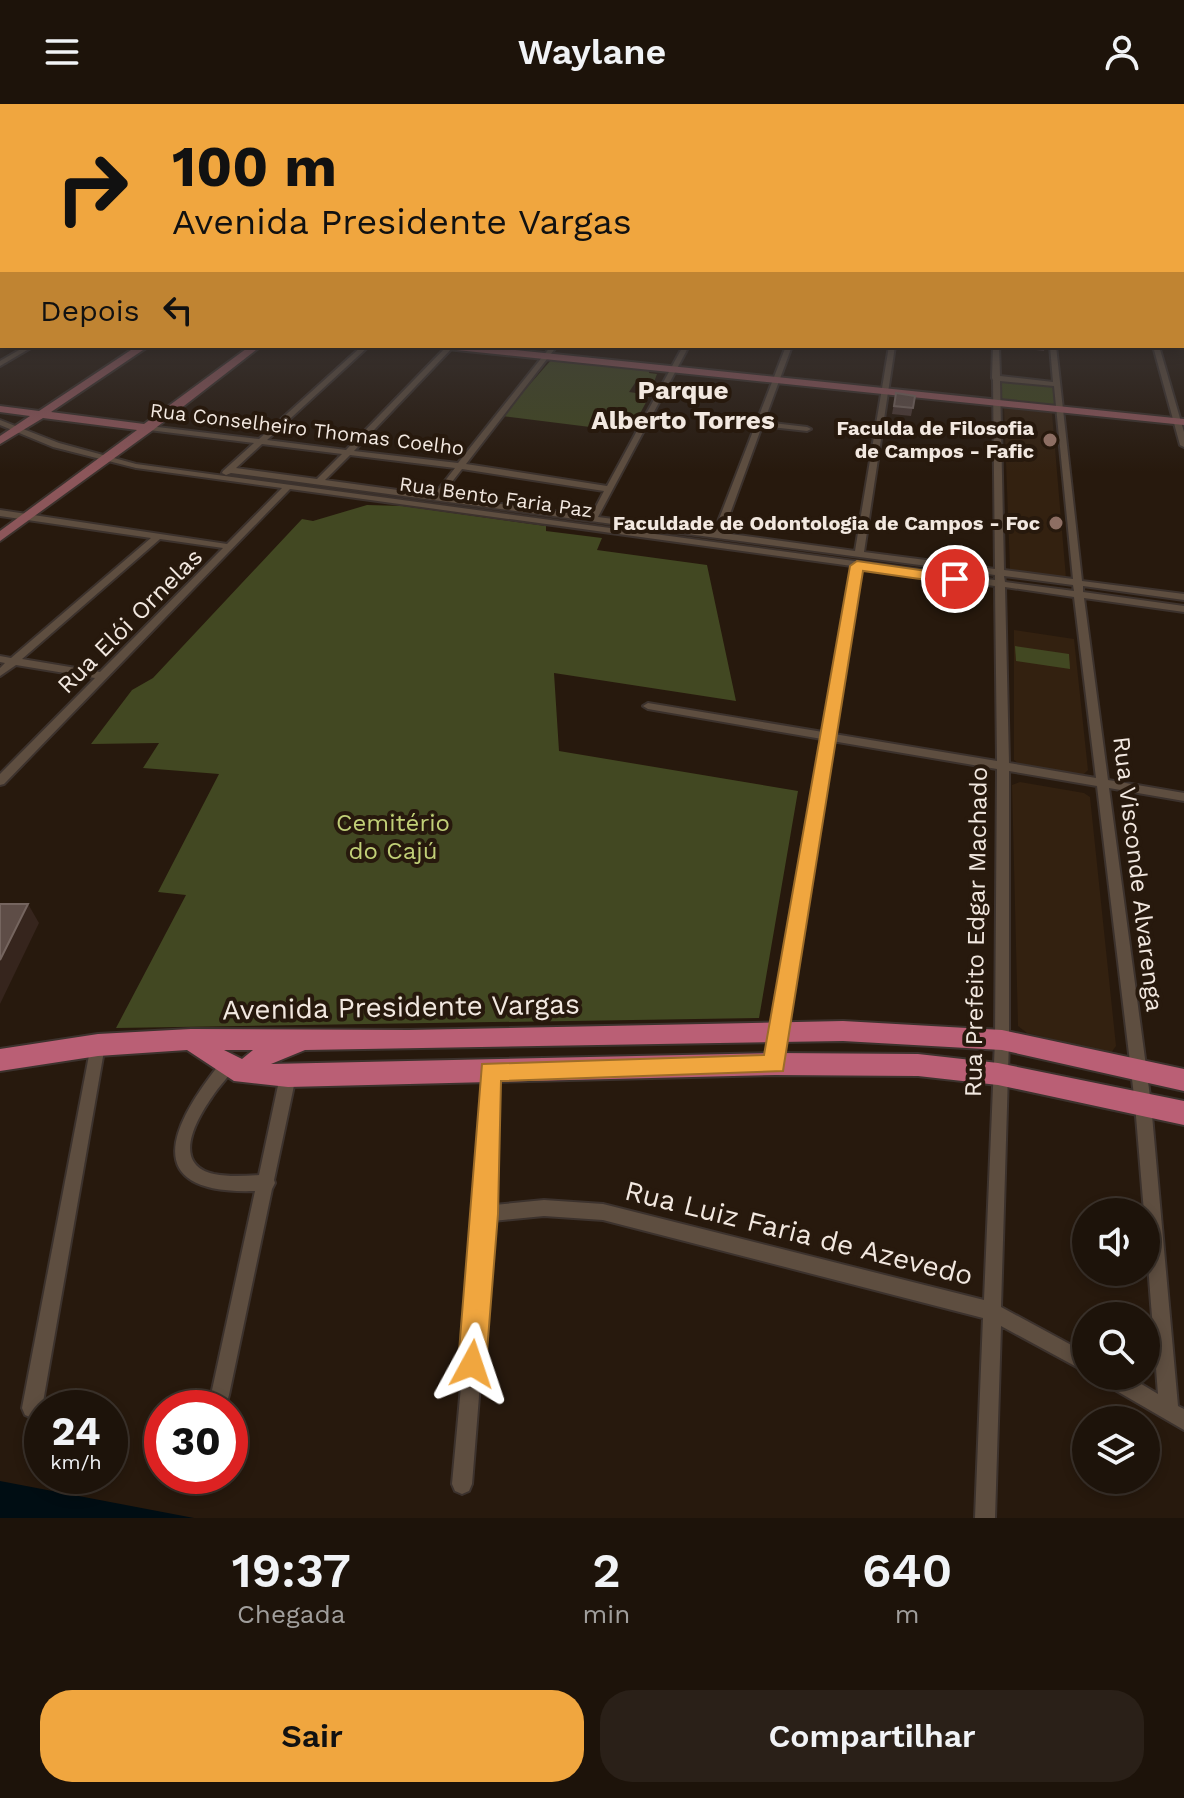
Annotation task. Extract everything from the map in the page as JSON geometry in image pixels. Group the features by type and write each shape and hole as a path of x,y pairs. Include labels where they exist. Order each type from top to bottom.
{"main road":[{"path":"0,441 141,348"},
{"path":"0,537 253,348"},
{"path":"468,348 1180,422"},
{"name":"Rua Conselheiro Thomas Coelho","path":"0,409 149,428"},
{"name":"Avenida Presidente Vargas","path":"191,1039 409,1040 777,1030 943,1034 1002,1040 1184,1080"},
{"path":"0,1060 98,1045 191,1039"},
{"name":"Avenida Presidente Vargas","path":"191,1039 235,1070"},
{"path":"235,1070 263,1056 310,1040"},
{"path":"345,1076 401,1061 407,1055 409,1040"},
{"path":"235,1070 288,1076 345,1076 775,1064 918,1065 998,1074 1184,1113"}],"street":[{"path":"0,364 28,348"},
{"path":"221,477 364,348"},
{"path":"319,482 447,348"},
{"path":"437,496 552,348"},
{"path":"594,517 685,348"},
{"path":"718,534 788,348"},
{"path":"775,1064 777,1030 892,348"},
{"name":"Rua Prefeito Edgar Machado","path":"985,1518 998,1074 1002,1040 1003,767 997,579 996,348"},
{"name":"Rua Visconde Alvarenga","path":"1053,348 1102,783 1140,1070 1176,1414"},
{"path":"1157,348 1184,445"},
{"path":"995,378 1057,384"},
{"name":"Rua Bento Faria Paz","path":"0,422 106,460 288,487 858,559 1079,590 1184,609"},
{"path":"760,424 807,429"},
{"name":"Rua Conselheiro Thomas Coelho","path":"149,428 461,466 609,489"},
{"name":"Rua Bento Faria Paz","path":"229,470 718,534 858,559"},
{"name":"Rua Elói Ornelas","path":"0,781 288,487"},
{"path":"0,513 231,547"},
{"path":"0,673 158,536"},
{"name":"Rua Bento Faria Paz","path":"1079,590 1184,597"},
{"path":"0,659 104,676"},
{"path":"648,706 1184,797"},
{"path":"35,1390 98,1045"},
{"path":"235,1070 192,1114 183,1137 183,1158 191,1171 205,1179 267,1183"},
{"path":"462,1484 485,1214 490,1071"},
{"path":"221,1390 288,1076"},
{"name":"Rua Luiz Faria de Azevedo","path":"485,1214 544,1208 603,1212 991,1311 1072,1355"},
{"path":"1134,1390 1176,1414"}],"shaded area":[{"path":"1004,408 1052,413 1066,578 1010,569"},
{"path":"1014,630 1074,639 1088,770 1082,776 1020,765 1014,760"},
{"path":"1020,782 1084,793 1090,797 1116,1046 1111,1053 1027,1033 1018,1026 1012,785"},
{"path":"0,1481 24,1486 24,1494 68,1494 194,1518 0,1518"}],"green space":[{"path":"552,359 649,369 649,373 657,374 654,382 637,380 629,392 650,395 630,432 502,416"},
{"path":"998,379 1053,384 1055,408 998,402"},
{"name":"Cemitério do Cajú","path":"367,505 403,506 546,526 546,531 602,538 597,550 707,565 736,701 554,673 559,751 798,791 759,1018 116,1028 186,895 158,892 219,774 143,768 159,743 91,744 132,690 153,678 302,519 313,521"},
{"path":"1015,646 1069,654 1070,669 1016,661"}],"building":[{"path":"896,393 915,396 913,408 894,406"},
{"path":"0,904 28,904 0,960"}],"place":[{"name":"Faculda de Filosofia de Campos - Fafic","path":"1050,440"},
{"name":"Faculdade de Odontologia de Campos - Foc","path":"1056,523"}],"district":[{"name":"Parque Alberto Torres","path":"683,405"}],"route":[{"path":"472,1364 485,1214 490,1071 775,1064 777,1030 857,566 955,579"}]}
